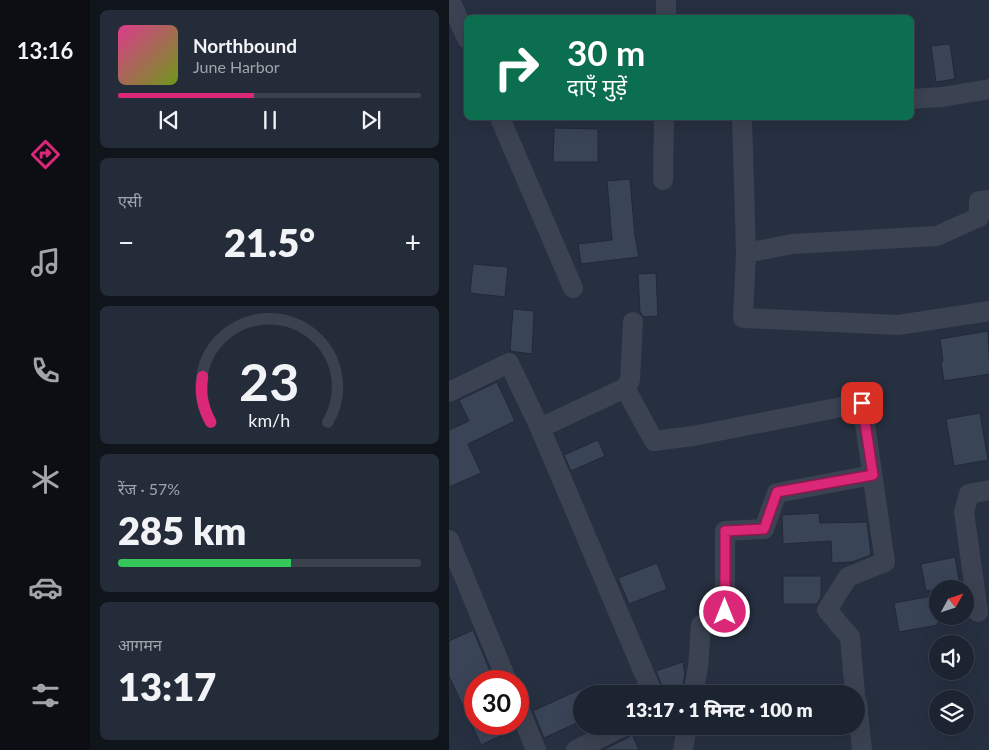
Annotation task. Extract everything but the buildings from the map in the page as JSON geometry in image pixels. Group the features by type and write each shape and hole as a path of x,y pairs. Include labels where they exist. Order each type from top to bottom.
{"street":[{"path":"450,0 464,32"},
{"path":"666,0 666,15"},
{"path":"914,99 942,97 989,89"},
{"path":"501,120 573,288"},
{"path":"663,180 664,120"},
{"path":"742,120 746,253 743,318 898,325 989,312"},
{"path":"746,253 792,244 937,236 979,217 979,201 989,200"},
{"path":"540,428 625,388 630,380 633,322"},
{"path":"449,392 509,363 540,428 649,685"},
{"path":"625,388 654,441 693,436 862,403 885,562 848,577 827,610 850,637 854,685"},
{"path":"695,685 701,625 725,612 725,531 764,529 777,492 873,475"},
{"path":"978,612 964,512 969,494 989,490"},
{"path":"449,540 502,670"},
{"path":"529,733 536,750"},
{"path":"576,750 606,735"},
{"path":"683,750 686,735"},
{"path":"860,735 862,750"}],"route":[{"path":"725,612 725,531 764,529 777,492 873,475 862,403"}]}
